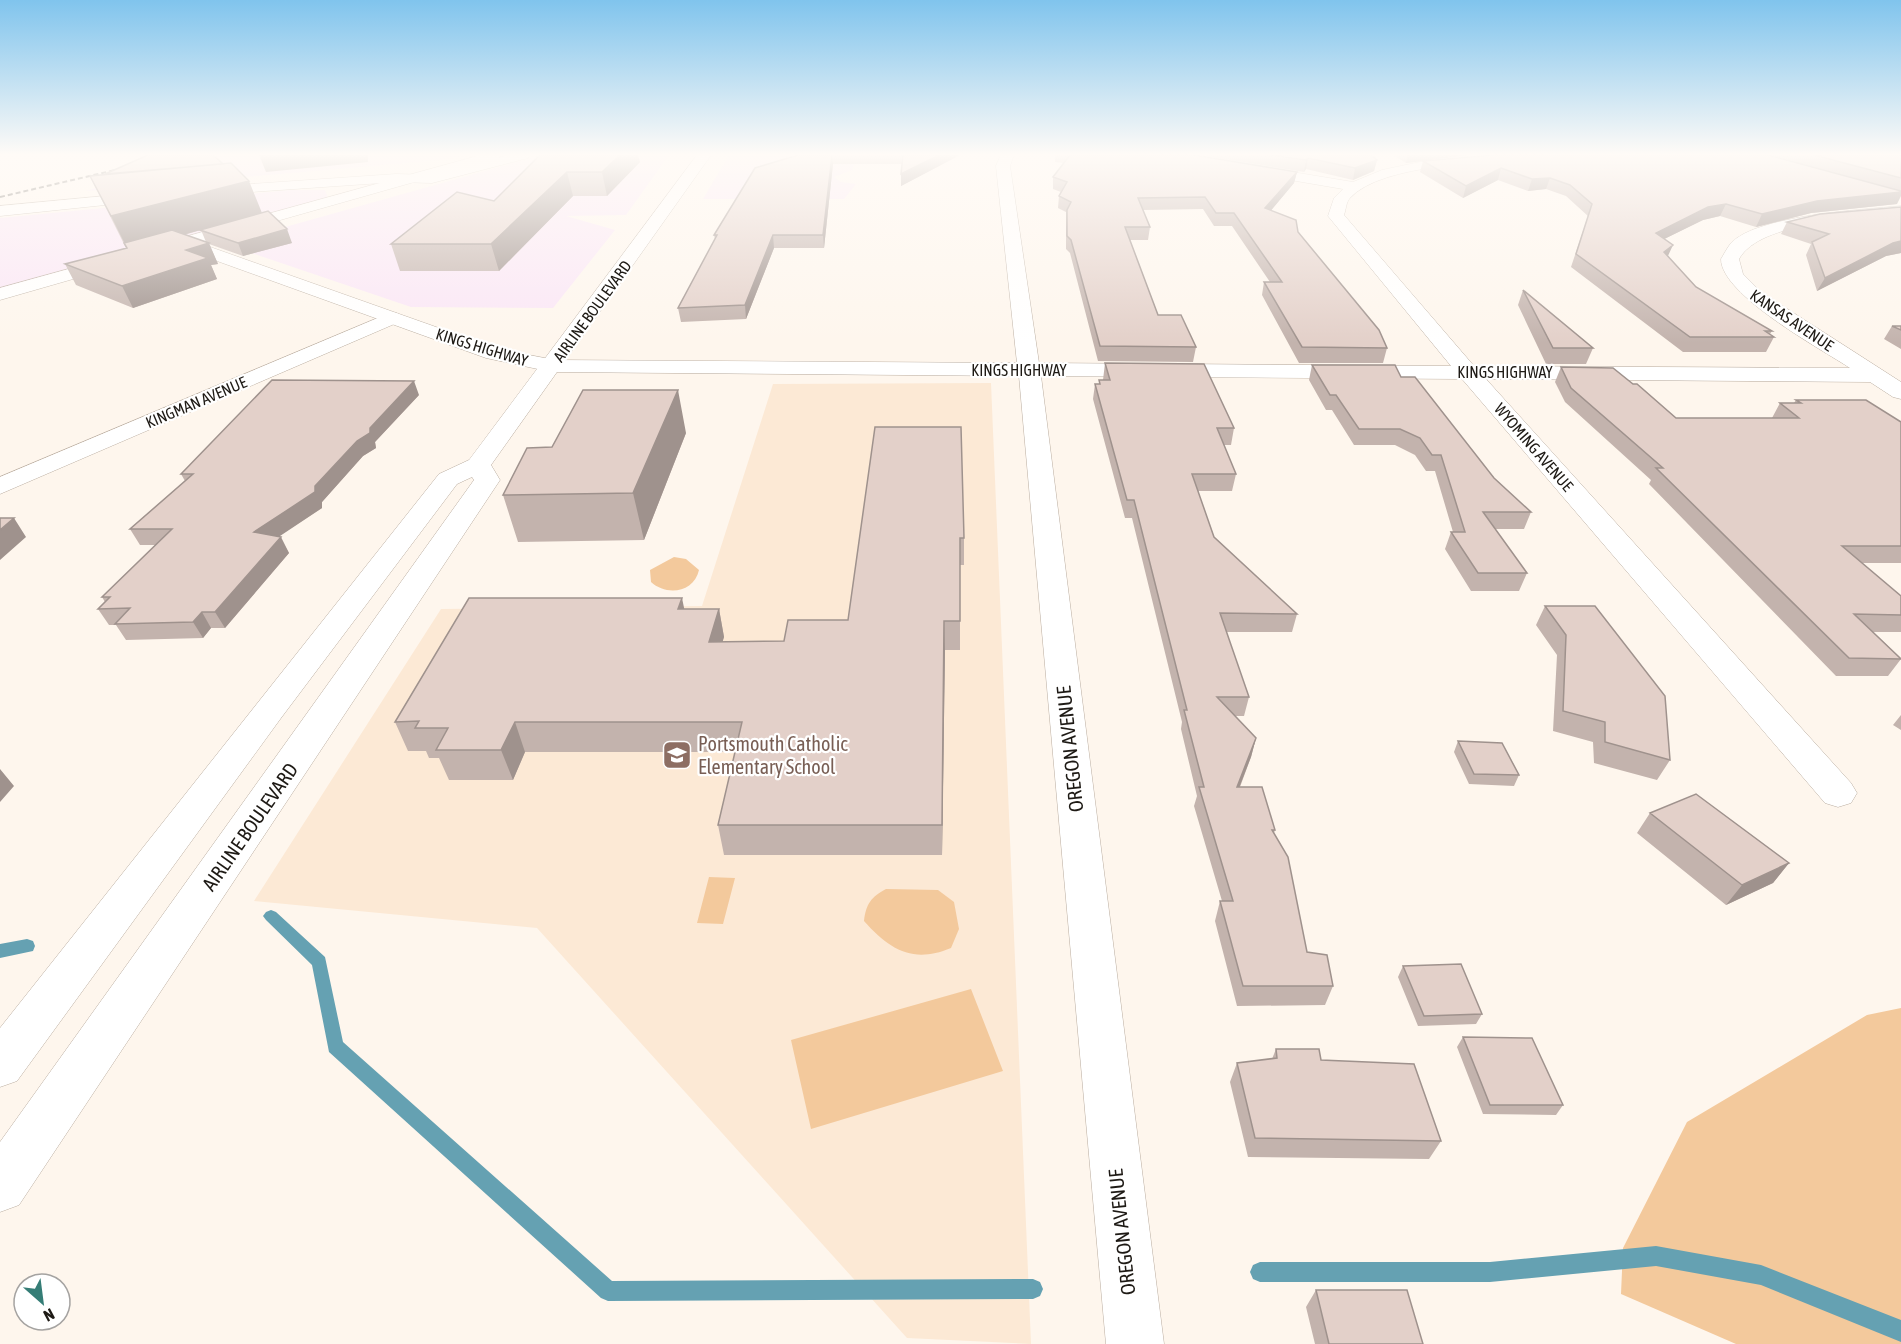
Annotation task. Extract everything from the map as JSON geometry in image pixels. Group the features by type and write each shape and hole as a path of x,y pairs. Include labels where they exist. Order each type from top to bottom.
{"street":[{"path":"1,293 276,218"},
{"path":"185,244 295,218"},
{"name":"AIRLINE BOULEVARD","path":"0,1065 448,480 478,465 658,218"},
{"name":"OREGON AVENUE","path":"1010,218 1029,370 1135,1344"},
{"name":"WYOMING AVENUE","path":"1338,218 1340,224 1468,372 1838,794"},
{"name":"KANSAS AVENUE","path":"1846,218 1802,223 1760,232 1735,247 1730,259 1731,270 1739,282 1754,296 1901,392"},
{"name":"KINGS HIGHWAY","path":"185,244 493,354 552,366 1874,375"},
{"name":"KINGMAN AVENUE","path":"0,486 392,318"},
{"name":"AIRLINE BOULEVARD","path":"0,1186 330,711 487,480 478,465"},
{"path":"269,711 330,711"}],"shaded area":[{"path":"0,218 3,218 257,218 0,289"},
{"path":"319,218 572,218 615,230 553,308 411,307 225,244"},
{"name":"Portsmouth Catholic Elementary School","path":"991,383 1031,1344 907,1338 537,928 254,901 441,609 702,606 773,384"},
{"path":"674,557 686,559 699,570 692,584 679,590 671,590 651,582 650,570"},
{"path":"709,877 735,878 723,924 697,923"},
{"path":"886,889 938,890 954,902 959,929 951,948 925,955 914,954 893,947 883,940 864,921 870,902"},
{"path":"971,989 1003,1071 811,1129 791,1040"},
{"path":"1901,1008 1901,1344 1736,1344 1621,1294 1623,1248 1687,1122 1867,1015"}],"building":[{"path":"244,218 275,218 287,229 238,243 200,230"},
{"path":"424,218 519,218 491,244 391,244"},
{"path":"725,218 825,218 823,235 773,235 745,305 678,308 717,235 714,235"},
{"path":"1067,218 1146,218 1150,227 1125,227 1158,315 1181,315 1196,347 1100,346 1071,240 1067,236"},
{"path":"1237,218 1290,218 1296,220 1298,232 1379,330 1387,348 1302,347 1264,282 1282,282"},
{"path":"1588,218 1687,218 1656,233 1673,245 1664,252 1696,287 1772,331 1765,331 1774,337 1690,337 1576,254"},
{"path":"1805,218 1901,218 1901,241 1825,278 1812,242 1829,234 1787,222"},
{"path":"172,230 209,243 186,250 208,258 122,286 65,264 127,248 124,243"},
{"path":"1523,290 1593,348 1553,348"},
{"path":"1105,363 1204,364 1234,428 1217,428 1236,474 1192,474 1214,537 1297,614 1220,613 1249,697 1217,697 1256,738 1237,787 1262,787 1275,830 1272,830 1288,857 1307,952 1327,955 1333,986 1243,986 1220,901 1233,901 1199,787 1204,787 1184,710 1187,710 1134,500 1127,500 1095,384 1100,384 1099,380 1110,380"},
{"path":"1312,365 1395,365 1401,377 1415,377 1494,478 1531,512 1483,512 1527,573 1478,573 1451,532 1465,532 1441,455 1432,455 1420,438 1400,429 1359,429 1336,395 1330,395"},
{"path":"1561,367 1613,368 1633,384 1637,384 1676,418 1799,418 1780,403 1801,403 1796,400 1866,400 1901,422 1901,546 1842,546 1901,596 1901,615 1854,614 1901,659 1849,658 1656,468 1663,468 1571,388"},
{"path":"272,380 414,381 370,428 370,433 357,441 315,486 315,492 254,532 281,537 215,612 202,612 193,622 115,624 130,608 98,609 110,597 102,597 172,529 130,529 193,474 181,474"},
{"path":"583,390 678,390 633,493 503,495 527,448 552,447"},
{"path":"875,427 961,427 964,538 960,538 960,621 944,621 942,825 718,825 742,722 515,722 501,750 436,750 448,728 415,728 419,721 395,722 469,598 682,598 678,609 719,609 709,642 784,641 788,620 848,620"},
{"path":"0,518 14,518 0,530"},
{"path":"1545,606 1595,606 1665,696 1670,760 1605,742 1605,722 1563,711 1566,635"},
{"path":"1458,741 1502,743 1519,775 1474,774"},
{"path":"1696,794 1789,863 1742,885 1650,813"},
{"path":"1461,964 1482,1014 1424,1016 1403,966"},
{"path":"1463,1037 1532,1038 1563,1105 1490,1105"},
{"path":"1276,1049 1319,1049 1321,1060 1414,1064 1441,1141 1255,1138 1237,1063 1277,1058"},
{"path":"1316,1290 1407,1290 1423,1344 1329,1344"}],"waterway":[{"path":"271,916 319,962 335,1046 608,1291 1033,1289"},
{"path":"0,951 27,946"},
{"path":"1260,1272 1490,1272 1656,1256 1761,1275 1901,1331"}],"place":[{"name":"Portsmouth Catholic Elementary School","path":"677,755"}]}
